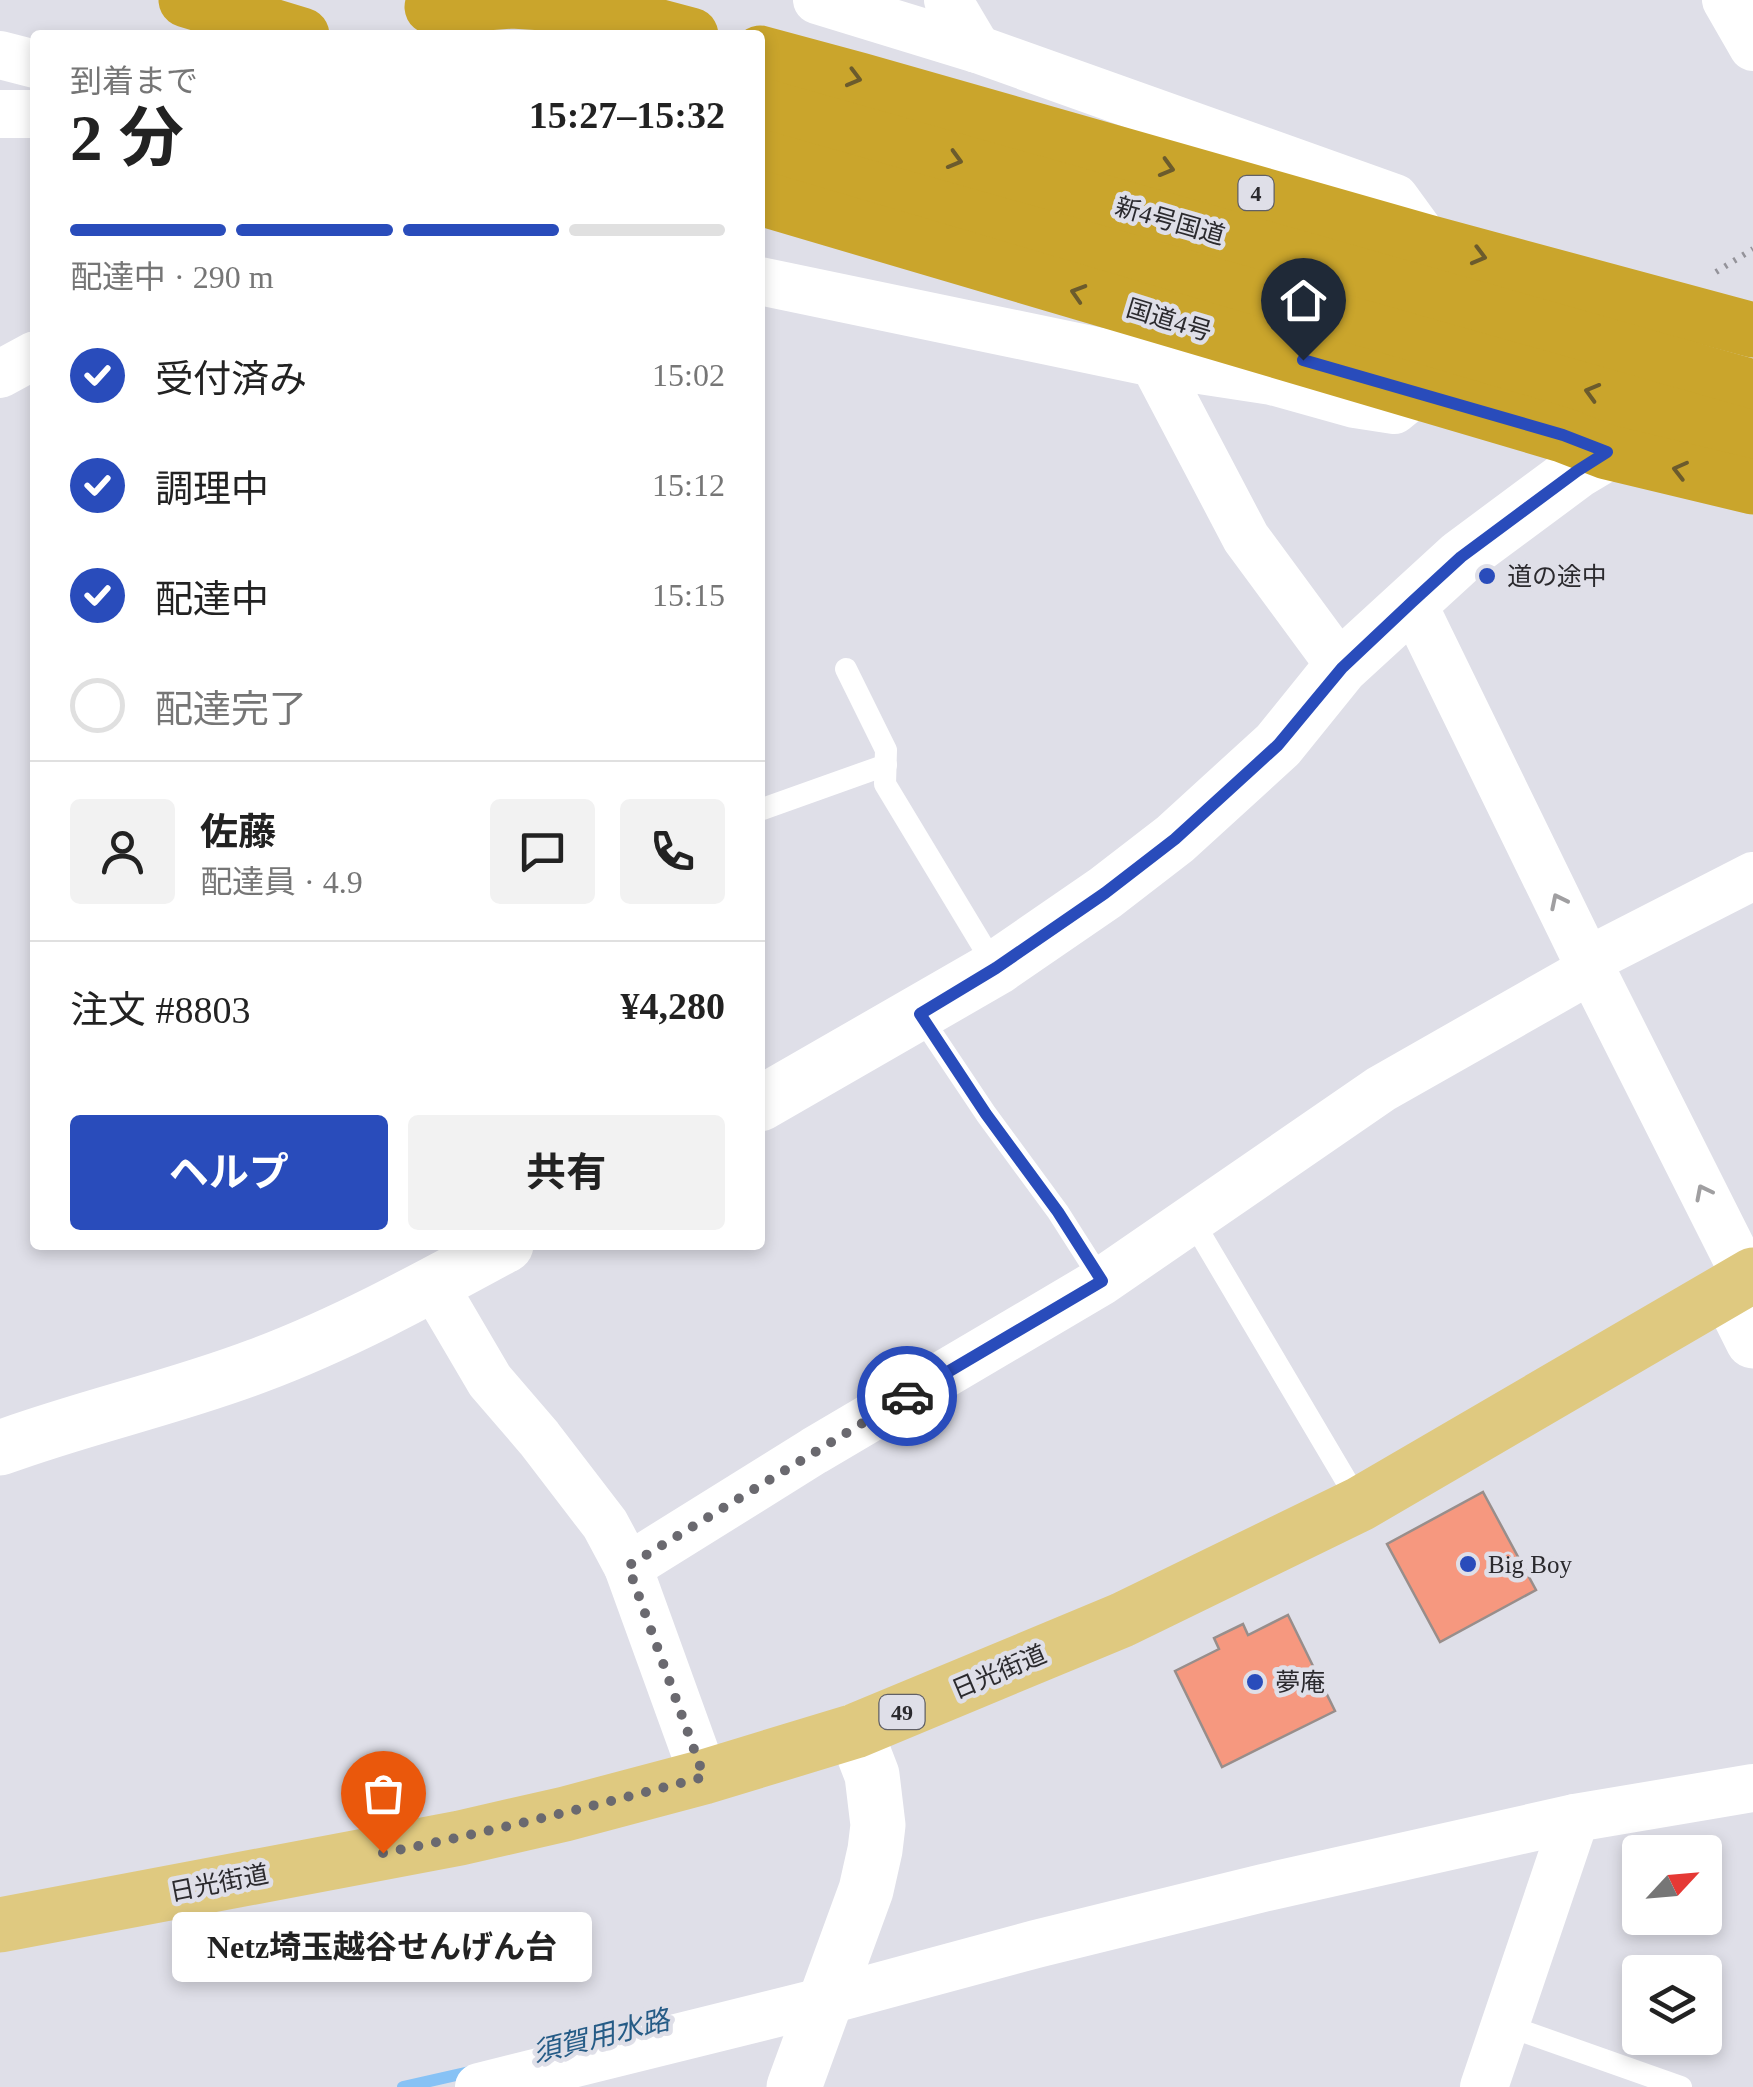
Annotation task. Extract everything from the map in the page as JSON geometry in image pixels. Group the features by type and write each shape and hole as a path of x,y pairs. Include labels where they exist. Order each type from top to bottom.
{"highway":[{"path":"186,0 285,30"},
{"path":"420,3 512,0 577,5 672,30"},
{"path":"420,3 505,30"},
{"name":"4","path":"765,54 1753,330"},
{"name":"新4号国道","path":"765,107 1753,438"},
{"name":"新4号国道","path":"765,158 1204,256 1753,387"},
{"name":"国道4号","path":"765,199 1563,435 1607,452 1753,487"}],"main road":[{"name":"日光街道","path":"0,1924 460,1838 704,1777 854,1731 1122,1620 1360,1504 1743,1282"}],"street":[{"path":"817,0 976,49 1395,198 1427,242"},
{"path":"948,0 976,49"},
{"path":"0,54 30,63"},
{"path":"0,114 30,114"},
{"path":"765,283 1154,363 1272,381 1356,404 1394,410 1416,393"},
{"path":"0,374 30,359"},
{"path":"1154,363 1246,538 1342,668"},
{"path":"765,1101 996,968 1105,893 1175,839 1278,745 1342,668 1474,548 1577,471 1753,364"},
{"path":"1412,602 1743,1282 1753,1341"},
{"path":"628,1566 1102,1281 1381,1089 1589,965 1753,876"},
{"path":"0,1448 255,1367 325,1338 497,1250"},
{"path":"433,1284 490,1381 604,1524 628,1566 704,1777"},
{"path":"794,2087 866,1890 878,1826 872,1775 854,1731"},
{"path":"480,2087 1244,1892 1574,1818 1753,1788"},
{"path":"1484,2087 1574,1818"}],"lane":[{"path":"846,670 886,750 885,784 996,968"},
{"path":"765,808 886,765"},
{"path":"920,1014 1102,1281"},
{"path":"1192,1220 1360,1504"},
{"path":"1504,2025 1681,2087"}],"building":[{"path":"1483,1492 1536,1590 1440,1642 1387,1544"},
{"path":"1288,1615 1335,1711 1222,1767 1175,1671 1219,1649 1214,1638 1243,1624 1248,1635"}],"waterway":[{"name":"須賀用水路","path":"403,2087 474,2071"}],"way so far":[{"path":"383,1853 565,1814 704,1777 628,1566 907,1396"}],"place":[{"name":"道の途中","path":"1487,576"},
{"name":"Big Boy","path":"1468,1564"},
{"name":"夢庵","path":"1255,1682"},
{"name":"Netz埼玉越谷せんげん台","path":"383,1853"}],"route":[{"path":"907,1396 1102,1281 920,1014 996,968 1175,839 1278,745 1342,668 1461,557 1607,452 1563,435 1303,360"}]}
